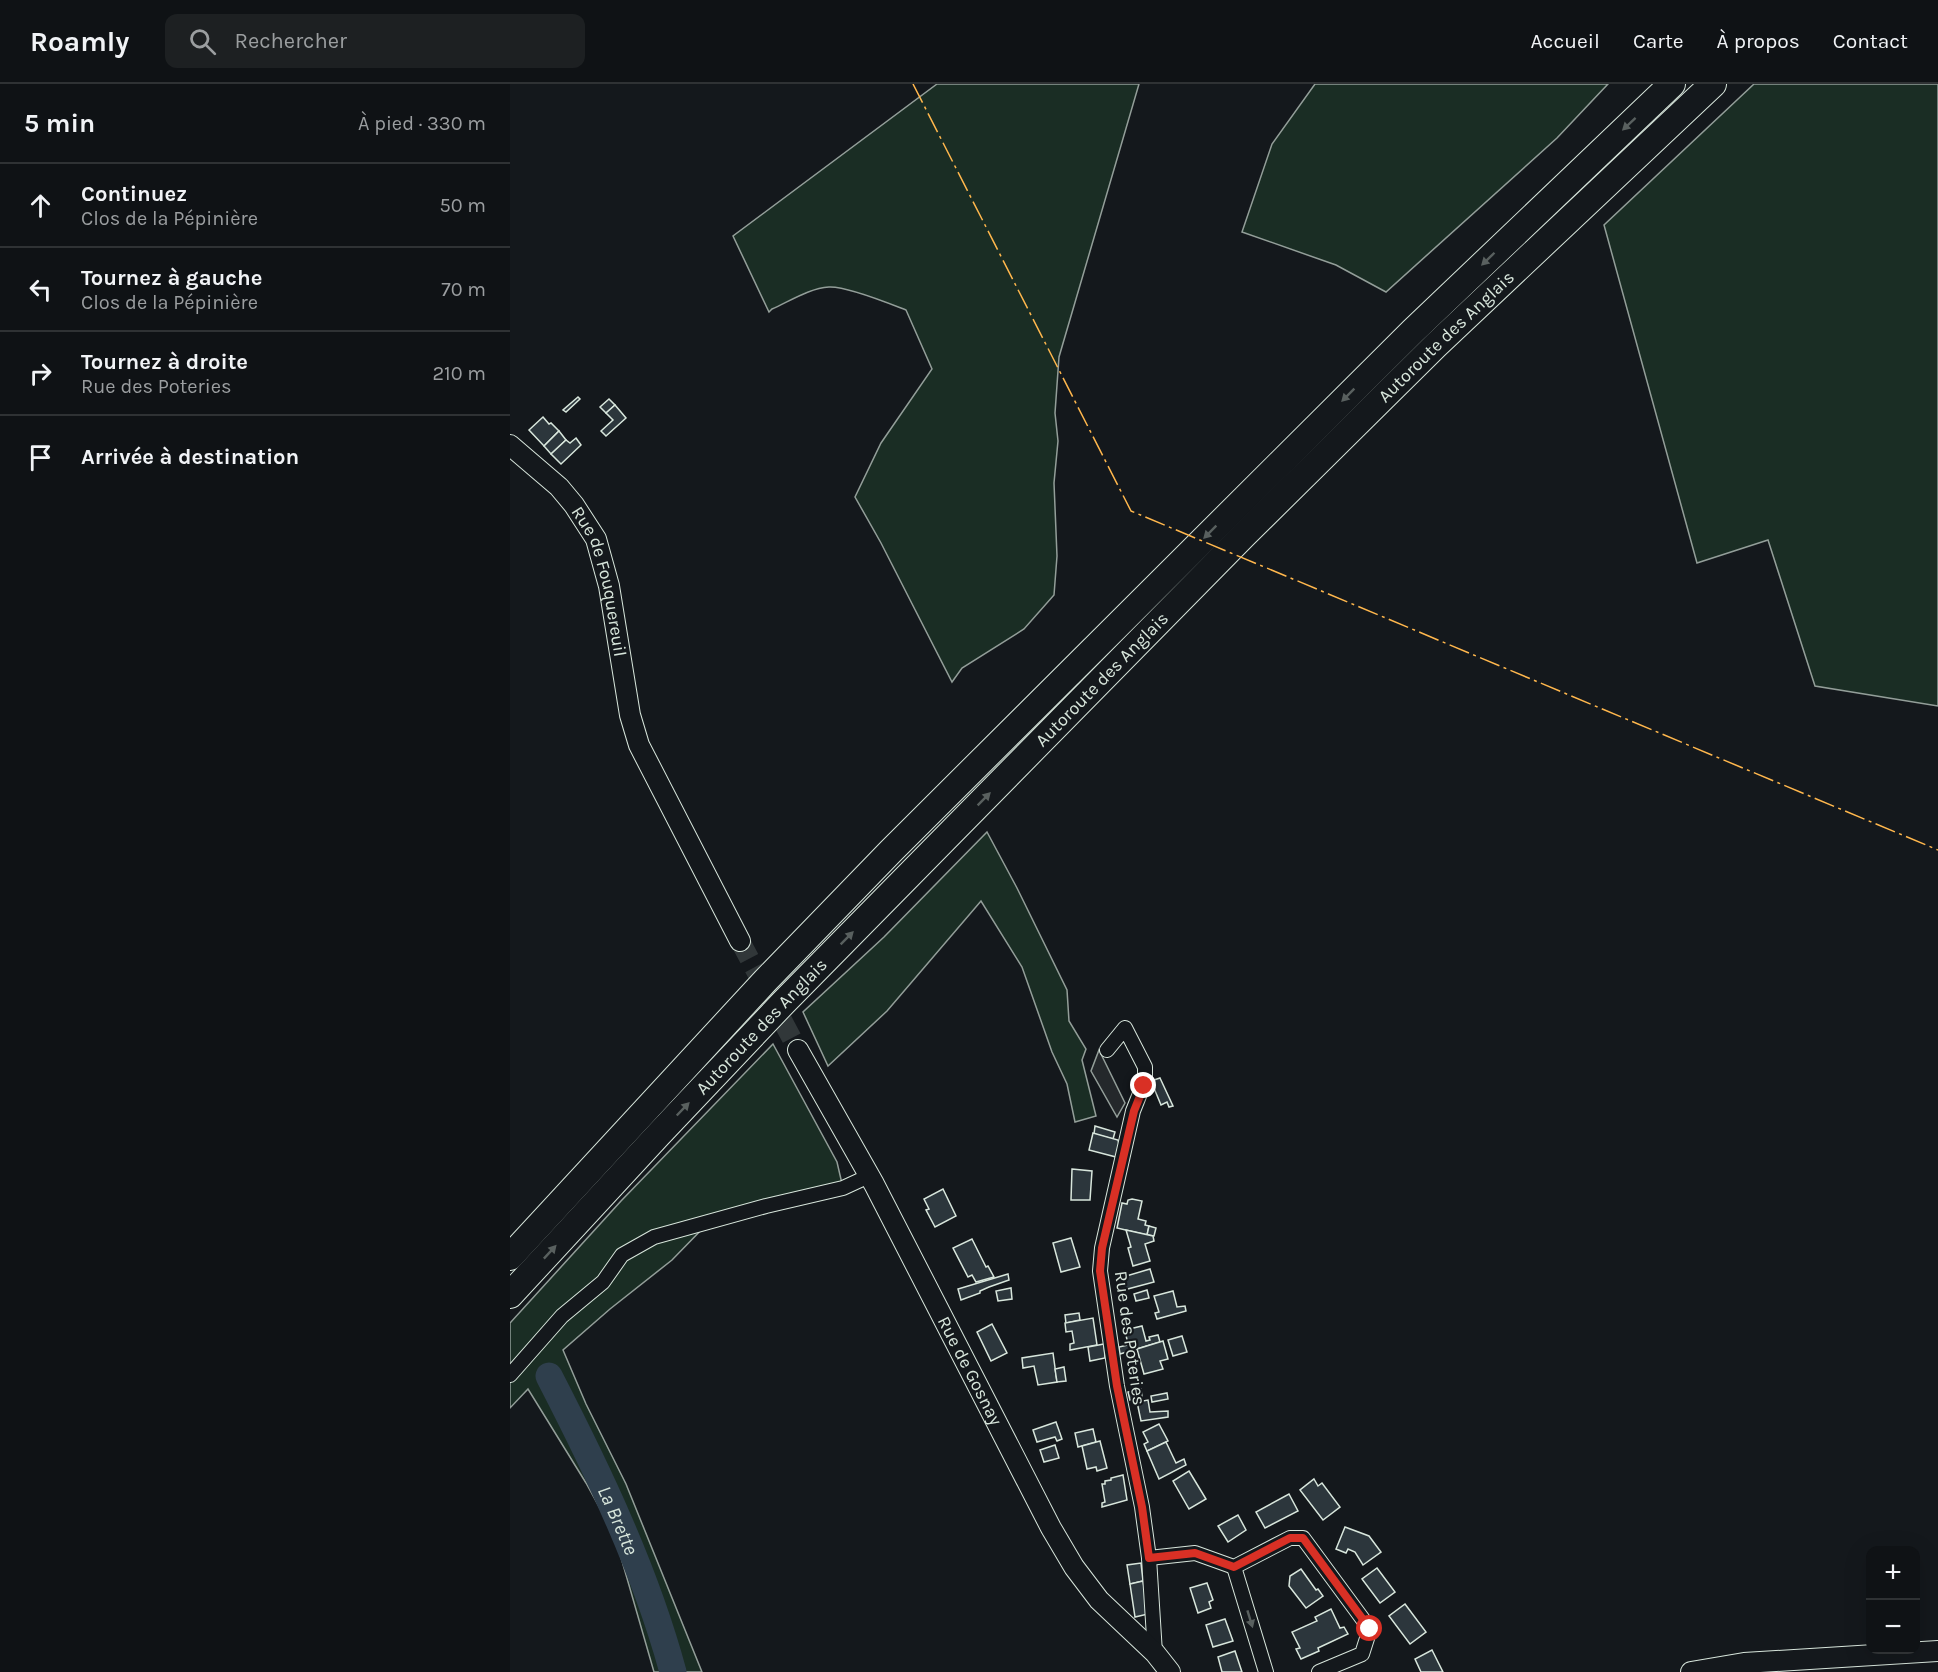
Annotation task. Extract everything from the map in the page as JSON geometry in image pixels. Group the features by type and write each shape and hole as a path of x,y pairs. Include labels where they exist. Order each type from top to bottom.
{"highway":[{"name":"Autoroute des Anglais","path":"510,1257 765,981 891,851 1396,347 1672,84"},
{"name":"Autoroute des Anglais","path":"510,1295 784,1002 1244,535 1436,345 1713,84"}],"street":[{"name":"Rue de Fouquereuil","path":"510,445 560,487 596,539 609,586 630,715 639,745 740,941"},
{"name":"Rue des Poteries","path":"1107,1050 1125,1028 1145,1067 1145,1081 1132,1119 1102,1248 1100,1271 1117,1386 1142,1507 1149,1558 1155,1653"},
{"name":"Rue de Gosnay","path":"798,1050 869,1176 1051,1528 1074,1567 1099,1600 1155,1653 1170,1672"},
{"path":"510,1375 562,1316 603,1282 622,1255 654,1237 766,1206 843,1188 869,1176"},
{"path":"1149,1558 1195,1553 1234,1567 1290,1538 1303,1538 1370,1629 1362,1654 1319,1672"},
{"path":"1234,1567 1266,1672"},
{"path":"1691,1672 1744,1663 1938,1651"}],"green space":[{"path":"937,84 1139,84 1059,357 1055,413 1058,441 1054,483 1057,556 1054,595 1024,629 962,668 952,682 855,497 881,443 932,369 906,310 857,292 829,287 807,292 769,312 733,236"},
{"path":"1315,84 1608,84 1557,138 1386,292 1336,265 1242,232 1272,144"},
{"path":"1754,84 1938,84 1938,706 1815,686 1768,540 1697,563 1604,225"},
{"path":"987,832 1067,990 1069,1021 1086,1049 1082,1060 1096,1116 1075,1122 1067,1084 1052,1052 1022,967 981,901 887,1011 828,1066 803,1012 884,937"},
{"path":"773,1044 837,1162 843,1188 710,1221 672,1260 563,1350 586,1404 626,1484 702,1672 654,1672 618,1547 602,1512 528,1389 510,1408 510,1323 621,1201"}],"shaded area":[{"path":"1099,1050 1125,1103 1117,1117 1091,1071"}],"building":[{"path":"578,397 580,399 566,412 563,410"},
{"path":"609,399 615,405 606,413 600,407"},
{"path":"615,405 626,418 606,436 601,431 613,420 606,413"},
{"path":"543,417 559,431 544,446 529,430"},
{"path":"559,431 566,440 551,454 544,446"},
{"path":"576,438 581,445 561,464 551,454 566,440 570,443"},
{"path":"1160,1078 1173,1106 1169,1107 1167,1102 1161,1105 1151,1081"},
{"path":"1095,1126 1115,1132 1113,1139 1094,1134"},
{"path":"1093,1133 1118,1140 1116,1157 1089,1150"},
{"path":"1072,1169 1092,1171 1090,1200 1071,1200"},
{"path":"943,1189 956,1216 935,1227 926,1210 929,1209 924,1199"},
{"path":"1128,1200 1142,1201 1138,1219 1146,1221 1145,1225 1149,1226 1147,1235 1117,1228 1122,1203 1127,1204"},
{"path":"1149,1226 1156,1228 1154,1236 1147,1235"},
{"path":"1126,1230 1153,1236 1154,1241 1145,1244 1150,1261 1133,1266"},
{"path":"1071,1238 1080,1267 1061,1272 1053,1243"},
{"path":"972,1239 986,1267 988,1266 994,1277 976,1282 972,1275 968,1277 953,1248"},
{"path":"1150,1269 1154,1282 1120,1291 1116,1279"},
{"path":"1008,1274 1009,1280 961,1300 958,1289"},
{"path":"1011,1288 1012,1299 998,1301 996,1291"},
{"path":"1147,1290 1149,1298 1136,1301 1134,1294"},
{"path":"1173,1291 1177,1307 1185,1306 1186,1311 1157,1319 1155,1313 1159,1312 1154,1296"},
{"path":"1079,1313 1080,1320 1066,1323 1065,1315"},
{"path":"1093,1318 1097,1345 1070,1350 1070,1344 1074,1343 1072,1331 1066,1332 1065,1323"},
{"path":"992,1324 1007,1353 991,1361 977,1332"},
{"path":"1142,1326 1146,1341 1150,1340 1149,1337 1158,1335 1160,1342 1120,1354 1119,1347 1128,1345 1125,1330"},
{"path":"1182,1336 1187,1352 1173,1356 1168,1340"},
{"path":"1163,1341 1168,1359 1160,1361 1163,1369 1144,1374 1137,1349"},
{"path":"1104,1344 1105,1358 1090,1361 1088,1347"},
{"path":"1053,1353 1057,1382 1038,1385 1034,1366 1023,1368 1022,1358"},
{"path":"1064,1367 1066,1381 1057,1382 1055,1369"},
{"path":"1141,1389 1142,1397 1130,1400 1128,1392"},
{"path":"1167,1393 1168,1399 1152,1402 1151,1396"},
{"path":"1148,1400 1150,1412 1168,1411 1168,1417 1141,1421 1137,1402"},
{"path":"1056,1422 1062,1439 1057,1441 1055,1437 1037,1442 1033,1430"},
{"path":"1159,1424 1168,1441 1147,1451 1144,1444 1148,1442 1143,1432"},
{"path":"1093,1429 1096,1442 1078,1447 1075,1433"},
{"path":"1100,1441 1107,1468 1097,1471 1096,1467 1087,1469 1082,1446"},
{"path":"1166,1442 1176,1463 1184,1459 1186,1465 1159,1479 1147,1451"},
{"path":"1055,1445 1059,1458 1044,1462 1040,1450"},
{"path":"1189,1471 1206,1499 1189,1509 1173,1481"},
{"path":"1123,1475 1127,1500 1102,1507 1102,1503 1105,1502 1102,1484 1111,1478"},
{"path":"1314,1479 1318,1486 1322,1483 1340,1507 1323,1520 1300,1490"},
{"path":"1289,1494 1298,1511 1265,1528 1256,1512"},
{"path":"1238,1515 1246,1530 1228,1542 1218,1526"},
{"path":"1345,1527 1369,1536 1381,1552 1363,1565 1355,1552 1348,1549 1346,1553 1336,1549"},
{"path":"1141,1563 1143,1581 1130,1584 1127,1565"},
{"path":"1377,1568 1395,1592 1380,1603 1362,1579"},
{"path":"1301,1569 1323,1596 1306,1608 1289,1586 1290,1576"},
{"path":"1143,1581 1148,1614 1135,1617 1130,1584"},
{"path":"1207,1583 1213,1600 1209,1602 1211,1608 1198,1613 1190,1588"},
{"path":"1405,1604 1426,1632 1410,1644 1389,1616"},
{"path":"1331,1609 1340,1628 1344,1627 1348,1634 1301,1659 1296,1649 1300,1648 1292,1632 1317,1621 1315,1617"},
{"path":"1225,1619 1233,1641 1213,1647 1206,1625"},
{"path":"1432,1650 1443,1672 1421,1672 1415,1659"},
{"path":"1235,1651 1242,1672 1222,1672 1218,1657"}],"waterway":[{"name":"La Brette","path":"549,1376 619,1521 649,1596 673,1672"}],"tunnel":[{"path":"740,941 798,1050"}],"power":[{"path":"913,84 1131,511 1938,850"}],"route":[{"path":"1144,1086 1134,1111 1102,1248 1100,1271 1117,1386 1142,1507 1149,1558 1195,1553 1234,1567 1290,1538 1303,1538 1370,1629"}]}
